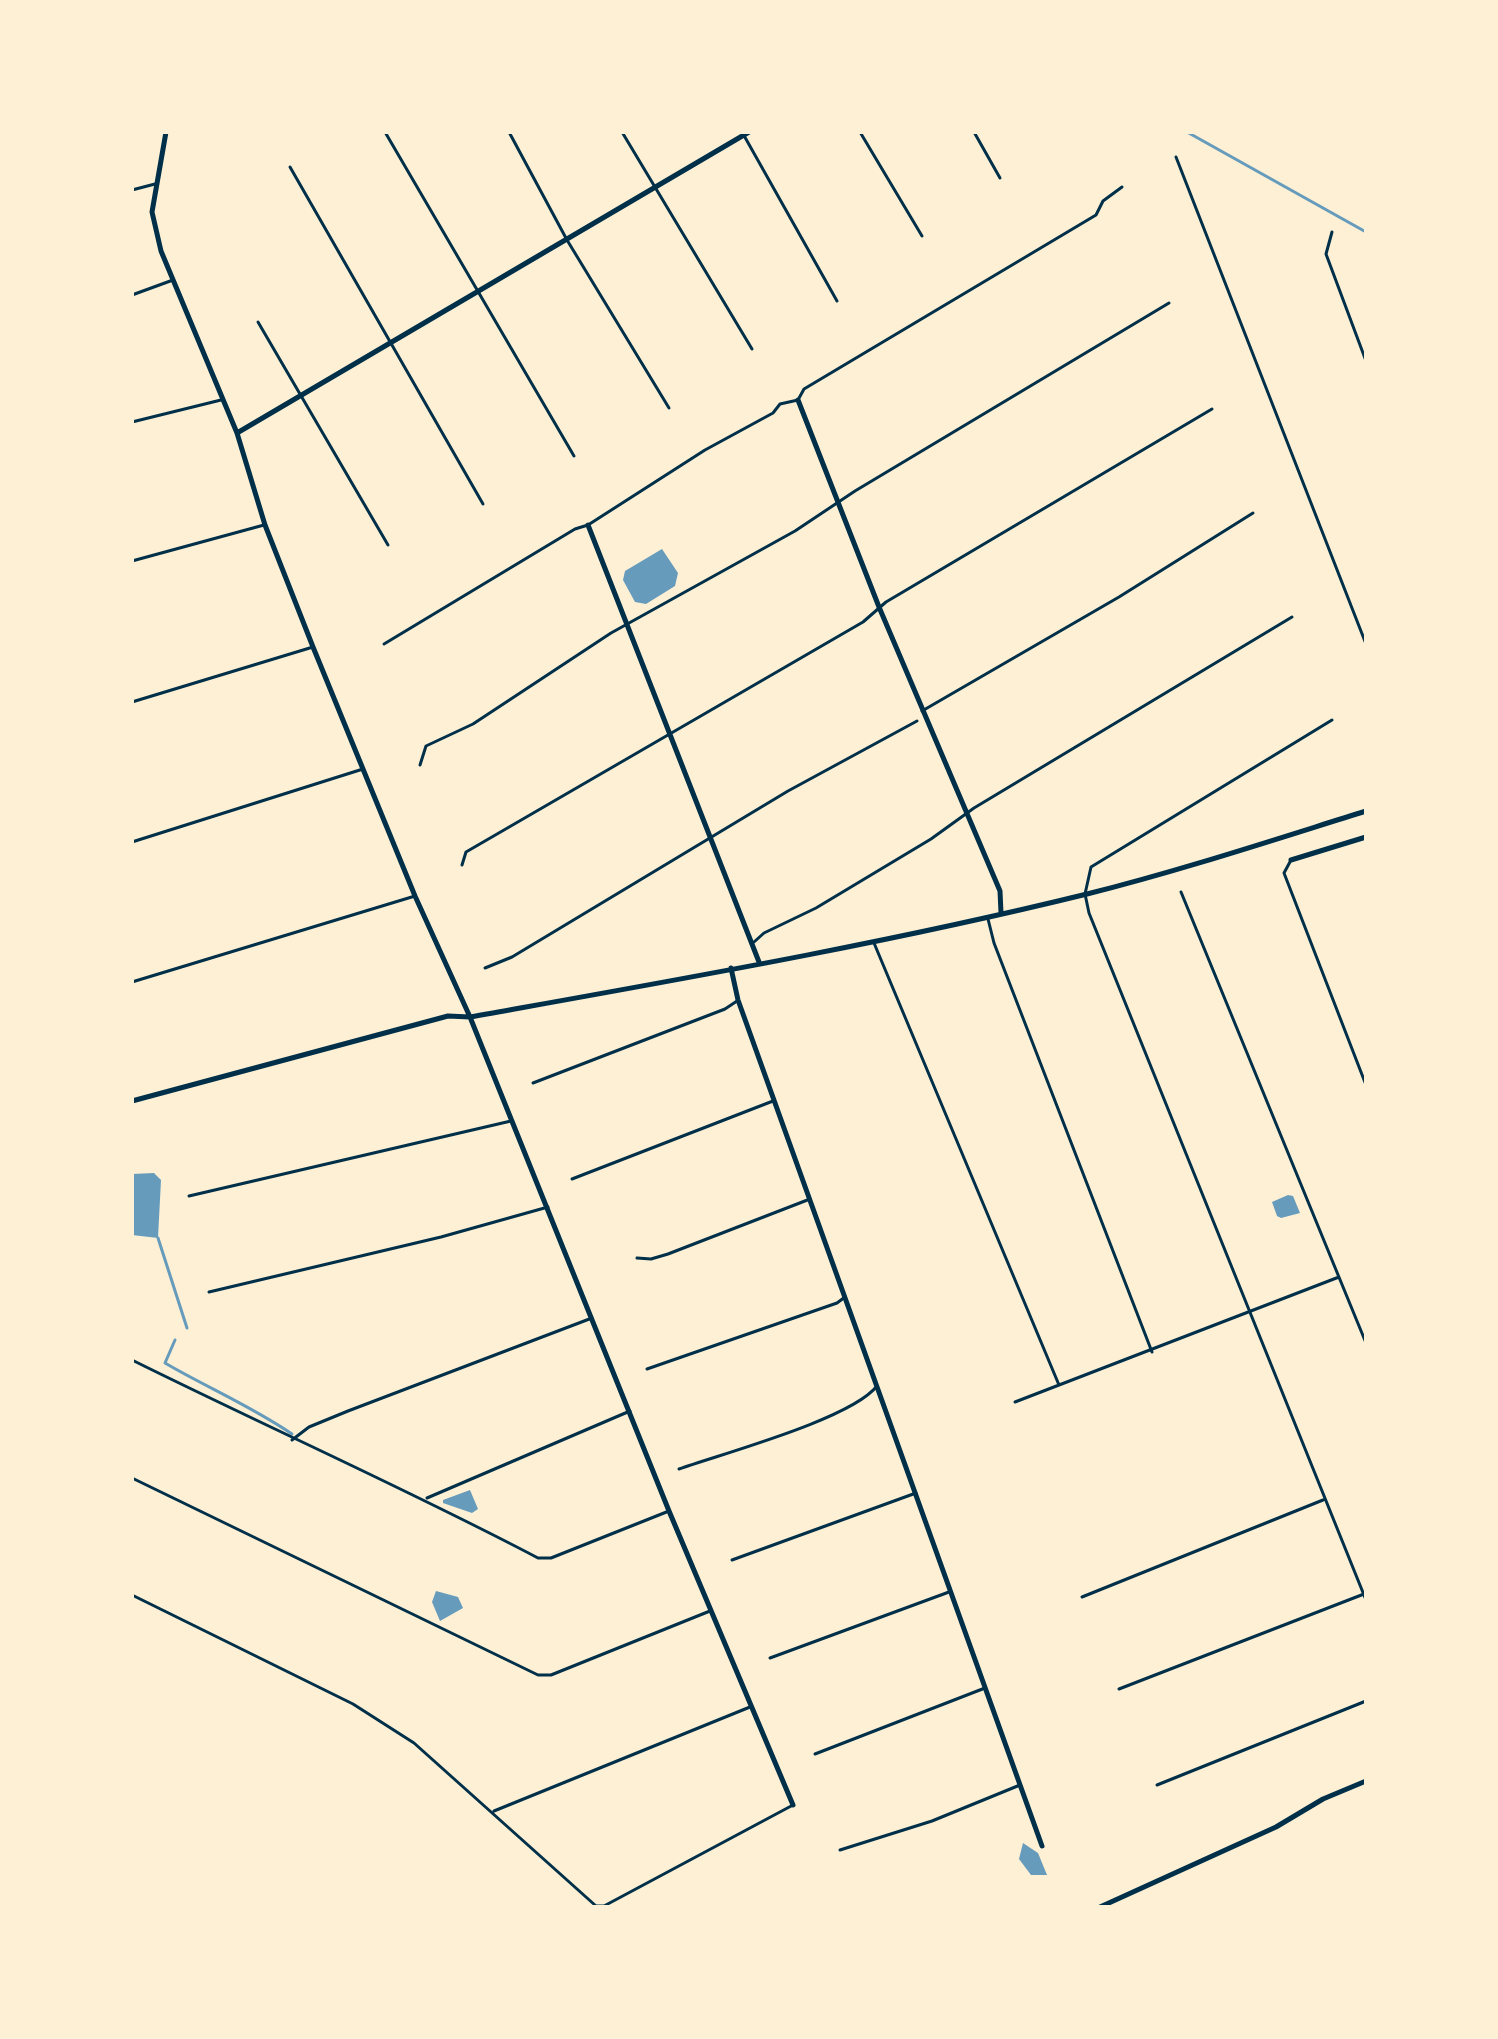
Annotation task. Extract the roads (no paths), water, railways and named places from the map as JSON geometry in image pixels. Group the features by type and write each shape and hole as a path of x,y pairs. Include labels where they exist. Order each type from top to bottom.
{"street":[{"path":"166,132 152,212 161,251 237,433 265,525 313,647 415,896 470,1017 669,1511 793,1805"},
{"path":"237,433 655,189 745,133"},
{"path":"798,400 879,607 1000,891 1001,913"},
{"path":"588,525 630,624 754,942 759,962"},
{"path":"132,1101 448,1016 470,1017 731,968 1085,894 1174,871 1366,811"},
{"path":"1291,860 1366,837"},
{"path":"731,968 738,1000 1042,1846"},
{"path":"1100,1907 1276,1827 1323,1799 1366,1781"}],"lane":[{"path":"385,132 574,456"},
{"path":"509,132 567,240 669,408"},
{"path":"622,132 752,349"},
{"path":"860,132 922,236"},
{"path":"974,132 1000,178"},
{"path":"745,133 837,301"},
{"path":"1176,157 1284,441 1366,644"},
{"path":"290,167 388,344 483,504"},
{"path":"132,190 157,183"},
{"path":"384,644 575,529 588,525 705,450 773,413 780,404 798,400 804,389 831,372 1096,215 1103,201 1122,187"},
{"path":"1332,232 1326,254 1366,361"},
{"path":"132,295 173,280"},
{"path":"420,765 426,746 473,724 630,624 795,531 1169,303"},
{"path":"258,322 388,545"},
{"path":"132,422 222,399"},
{"path":"462,865 466,852 863,622 879,607 1212,409"},
{"path":"922,711 1119,597 1253,513"},
{"path":"132,561 265,525"},
{"path":"754,942 764,933 816,908 967,816 974,808 1292,617"},
{"path":"132,702 313,647"},
{"path":"1332,720 1091,867 1085,894 1089,913 1323,1500 1366,1600"},
{"path":"485,968 512,957 712,837 917,721"},
{"path":"132,842 363,769"},
{"path":"1291,860 1284,873 1366,1085"},
{"path":"1181,892 1366,1343"},
{"path":"132,982 415,896"},
{"path":"987,916 994,943 1152,1352"},
{"path":"873,939 1059,1385"},
{"path":"533,1083 725,1009 738,1000"},
{"path":"572,1179 774,1100"},
{"path":"189,1196 511,1121"},
{"path":"637,1258 651,1259 668,1254 811,1198"},
{"path":"209,1292 441,1237 548,1207"},
{"path":"1015,1402 1152,1352 1340,1277"},
{"path":"647,1369 837,1303 845,1297"},
{"path":"292,1440 309,1427 348,1411 592,1318"},
{"path":"132,1360 292,1440 426,1499 538,1558 551,1558 669,1511"},
{"path":"679,1469 823,1418 869,1396 878,1385"},
{"path":"426,1499 630,1411"},
{"path":"132,1478 529,1672 551,1675 710,1611"},
{"path":"732,1560 916,1493"},
{"path":"1082,1597 1323,1500"},
{"path":"770,1658 949,1592"},
{"path":"1119,1689 1364,1594"},
{"path":"132,1595 353,1704 431,1756 596,1906 604,1906 793,1805"},
{"path":"815,1754 985,1688"},
{"path":"1157,1785 1366,1701"},
{"path":"493,1811 750,1707"},
{"path":"840,1850 932,1821 1020,1785"}],"water":[{"path":"662,549 678,573 675,586 646,604 635,602 623,580 625,571"},
{"path":"154,1173 161,1180 158,1238 132,1235 132,1174"},
{"path":"1293,1196 1300,1213 1281,1218 1277,1216 1272,1202"},
{"path":"470,1490 478,1509 472,1513 443,1503 443,1500"},
{"path":"436,1591 458,1597 463,1608 440,1621 432,1602"},
{"path":"1023,1843 1038,1853 1047,1875 1031,1875 1019,1859"}],"waterway":[{"path":"1187,132 1366,232"},
{"path":"158,1238 187,1328"},
{"path":"175,1340 165,1363 292,1434"}]}
